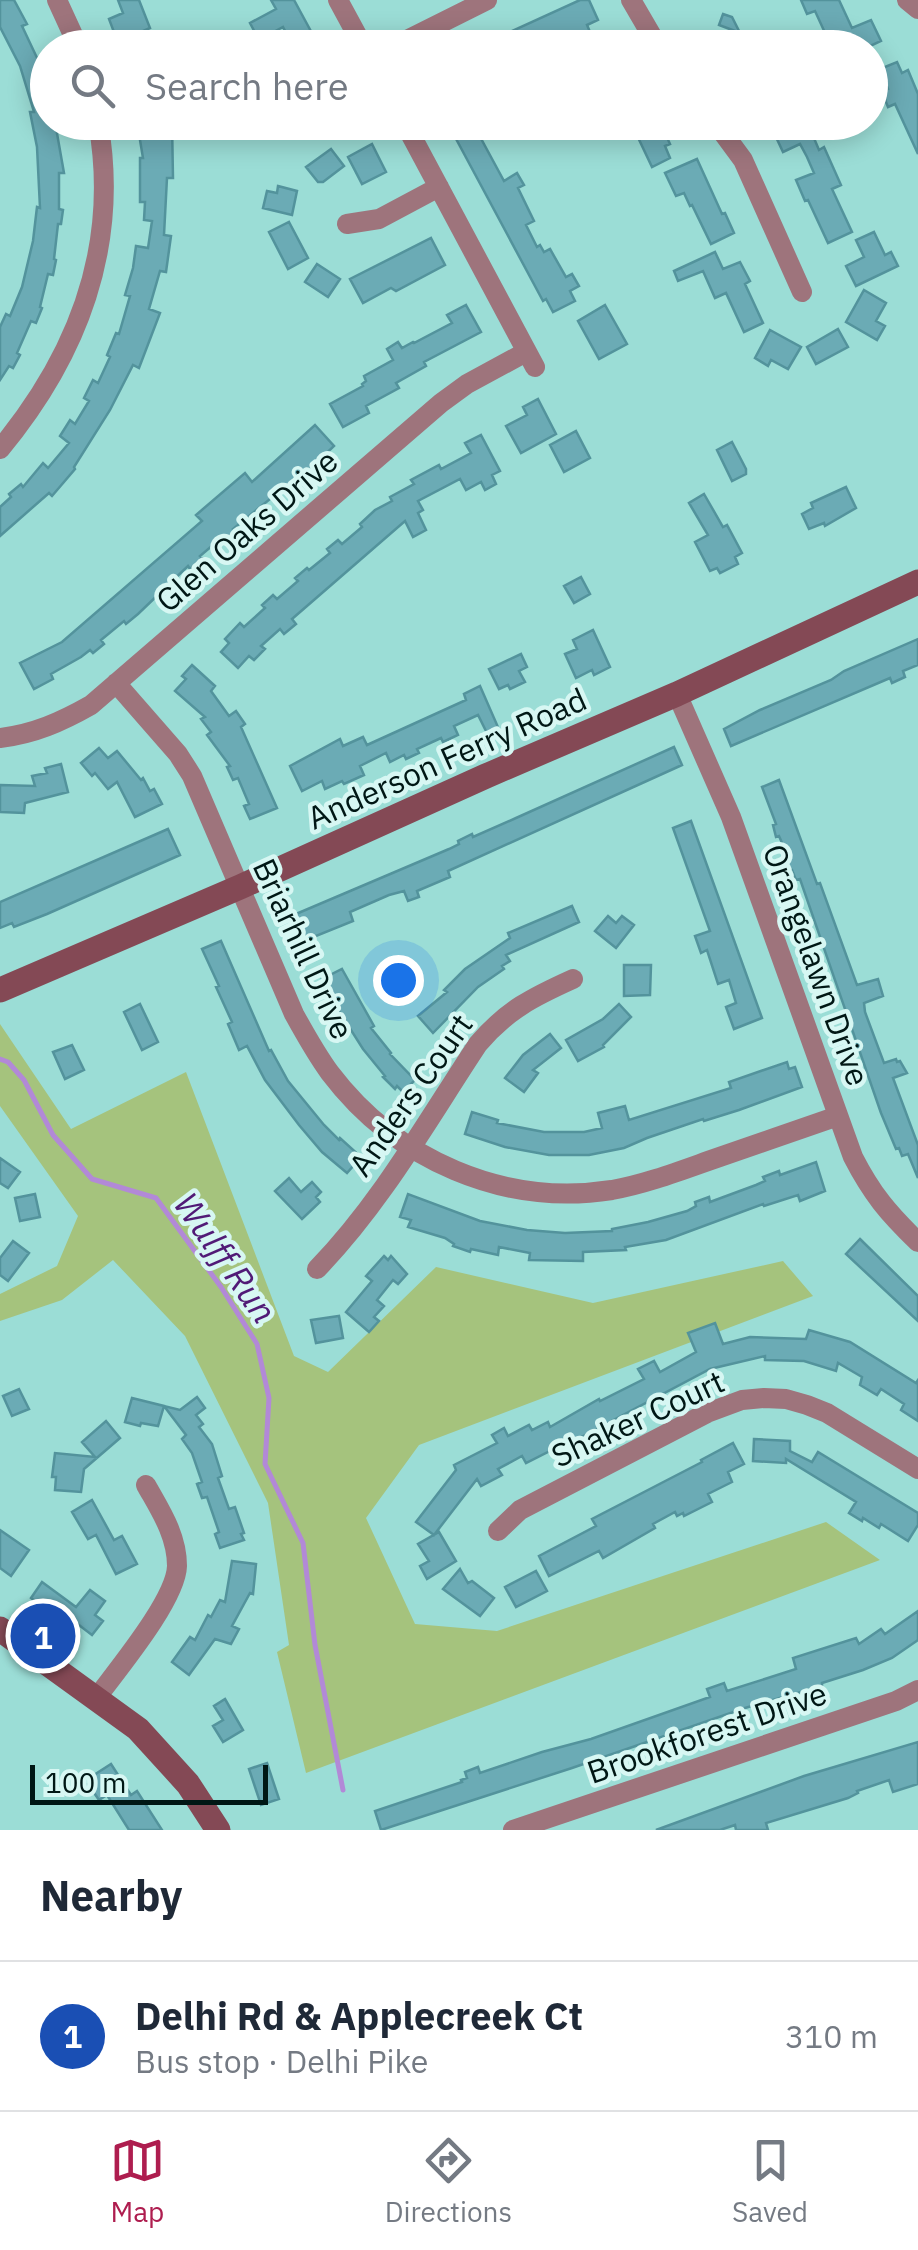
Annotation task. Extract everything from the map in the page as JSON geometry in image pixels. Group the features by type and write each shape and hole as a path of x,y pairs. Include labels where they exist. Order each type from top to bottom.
{"street":[{"path":"57,0 71,30"},
{"path":"338,0 354,30"},
{"path":"428,30 487,0"},
{"path":"631,0 648,30"},
{"path":"907,0 918,9"},
{"path":"0,449 49,383 91,282 102,214 104,172 100,140"},
{"path":"346,224 379,219 438,188 413,140"},
{"path":"729,140 743,160 802,292"},
{"name":"Glen Oaks Drive","path":"0,738 45,729 90,704 442,402 467,384 531,360 438,188"},
{"name":"Anderson Ferry Road","path":"0,990 678,694 918,582"},
{"name":"Briarhill Drive","path":"116,683 178,754 192,776 294,1014 312,1046 368,1116 410,1148 450,1169 513,1189 587,1193 652,1180 838,1116"},
{"name":"Orangelawn Drive","path":"678,694 732,817 853,1157 884,1209 918,1242"},
{"name":"Anders Court","path":"316,1269 366,1212 493,1026 528,999 573,979"},
{"name":"Shaker Court","path":"498,1531 520,1510 707,1412 742,1400 786,1399 807,1404 918,1469"},
{"path":"96,1700 163,1605 175,1580 175,1545 146,1485"},
{"path":"0,1630 138,1729 188,1784 218,1830"},
{"name":"Brookforest Drive","path":"513,1830 896,1702 918,1690"}],"green space":[{"path":"0,1024 71,1129 186,1072 294,1356 328,1372 436,1267 593,1303 783,1261 813,1296 419,1445 366,1518 415,1624 497,1631 826,1522 880,1560 306,1773 277,1652 289,1645 268,1503 185,1336 113,1260 62,1300 0,1321 0,1294 57,1266 78,1216 0,1106"}],"building":[{"path":"0,0 14,0 27,24 22,26 30,43 30,99 20,66 0,27"},
{"path":"118,0 139,0 150,28 113,30 109,19 123,13"},
{"path":"271,0 294,0 310,30 254,30 250,23 276,9"},
{"path":"580,0 589,0 598,20 587,25 589,30 514,30"},
{"path":"801,0 839,0 852,28 871,20 876,30 824,30 815,11 807,14"},
{"path":"723,14 732,17 738,30 732,30 719,25"},
{"path":"897,62 902,73 908,70 918,94 918,154 895,104 888,107 888,66"},
{"path":"36,140 58,140 64,173 59,173 59,209 63,210 58,224 56,260 53,275 48,274 36,323 31,321 17,353 20,355 0,380 0,327 6,314 10,316 22,287 37,207 40,208"},
{"path":"140,140 172,140 173,178 167,178 164,235 171,236 166,272 160,271 149,309 160,313 139,368 133,365 75,469 52,496 49,493 0,536 0,507 43,463 48,468 69,443 60,436 70,420 75,424 89,401 84,398 93,380 98,383 116,333 119,334 130,296 125,295 136,246 148,248 152,221 144,220 145,202 140,202"},
{"path":"457,140 482,140 504,181 517,173 524,185 518,188 534,221 526,225 537,247 540,245 544,252 550,249 566,277 572,274 579,286 570,291 575,301 553,312 546,299 543,301"},
{"path":"639,140 668,140 670,144 665,146 670,158 652,167"},
{"path":"777,140 815,140 819,150 824,147 841,185 832,189 852,232 828,243 796,180 814,173 807,157 800,144 783,152"},
{"path":"372,144 386,172 362,184 348,157"},
{"path":"331,149 344,166 318,182 306,167"},
{"path":"697,159 734,233 711,244 692,205 684,193 676,196 665,173"},
{"path":"278,186 297,191 292,215 263,208 267,191 277,193"},
{"path":"289,222 308,258 288,269 269,232"},
{"path":"874,232 885,255 891,252 898,266 856,286 846,266 864,257 856,240"},
{"path":"431,238 445,265 363,303 350,279"},
{"path":"715,252 723,269 740,262 750,281 745,284 763,323 744,332 726,293 715,298 703,271 678,281 674,271"},
{"path":"317,264 340,279 328,297 305,282"},
{"path":"864,290 886,303 876,321 885,326 877,340 846,322"},
{"path":"466,305 481,332 424,362 426,366 396,383 399,388 366,406 369,413 343,427 330,404 363,386 364,376 393,360 387,349 398,342 402,348 452,323 447,315"},
{"path":"605,305 627,344 599,359 578,321"},
{"path":"838,329 848,347 816,364 807,347"},
{"path":"770,330 801,347 788,369 771,360 768,366 755,358"},
{"path":"538,399 556,434 521,453 506,426 527,415 523,407"},
{"path":"315,425 334,446 306,473 233,529 223,542 220,539 190,569 188,566 138,614 101,640 104,644 93,653 90,650 34,689 20,663 62,642 202,521 196,515 245,473 252,482"},
{"path":"576,431 590,458 564,472 550,445"},
{"path":"481,435 500,471 492,475 496,484 485,490 481,482 466,490 460,479 418,501 423,510 418,513 426,530 413,537 405,521 292,619 296,624 284,634 280,629 261,646 265,649 254,660 249,656 238,668 221,652 229,643 225,639 240,623 244,627 273,595 277,599 298,581 295,578 330,553 327,549 338,540 342,544 375,510 392,501 390,497 414,484 411,480 471,453 465,443"},
{"path":"732,442 746,474 732,481 717,450"},
{"path":"846,487 856,508 825,526 824,523 809,529 802,514 813,508 811,503"},
{"path":"704,494 742,553 735,557 738,564 720,573 717,568 710,571 695,542 708,535 689,503"},
{"path":"581,577 590,594 574,603 564,586"},
{"path":"593,630 610,667 576,678 565,654 577,649 573,640"},
{"path":"918,639 918,665 903,671 905,677 892,683 890,678 731,746 724,729"},
{"path":"521,654 527,667 519,671 525,682 499,689 489,669"},
{"path":"192,665 215,686 211,691 229,716 236,711 245,724 241,727 277,808 250,819 244,806 249,804 238,778 233,780 227,767 230,766 207,735 211,732 201,719 205,717 175,691"},
{"path":"480,686 501,734 490,739 478,715 454,726 458,735 417,749 419,753 406,759 404,755 390,762 386,753 360,766 364,775 325,789 322,781 302,791 290,766 340,739 343,746 363,737 367,745 466,700 464,694"},
{"path":"674,747 682,765 448,871 450,877 417,891 419,897 408,901 404,891 389,895 350,912 353,921 294,945 286,927 299,921 296,914"},
{"path":"99,748 108,758 117,751 150,791 154,789 162,804 135,817 117,782 108,789 81,763"},
{"path":"61,764 68,792 25,803 24,813 0,812 0,785 35,786 32,776"},
{"path":"779,780 857,985 878,979 883,996 864,1003 865,1012 884,1063 896,1059 907,1073 893,1078 918,1145 918,1178 908,1154 902,1156 896,1149 881,1113 800,879 796,880 789,871 785,860 789,859 779,836 776,837 776,824 762,787"},
{"path":"691,821 762,1018 734,1029 726,1007 736,1003 729,980 718,984 707,950 701,953 695,936 710,931 673,828"},
{"path":"168,829 180,855 47,914 14,927 12,923 0,928 0,902"},
{"path":"572,906 579,922 506,955 510,961 502,966 504,969 478,987 433,1033 418,1016 447,992 444,990 465,969 510,938 508,933"},
{"path":"608,916 616,923 622,916 634,925 616,948 595,931"},
{"path":"221,941 269,1051 288,1081 324,1125 361,1157 347,1173 299,1125 265,1080 247,1046 239,1050 228,1024 232,1022 216,987 219,986 202,949"},
{"path":"624,965 651,965 650,995 624,996"},
{"path":"342,969 374,1026 371,1028 415,1080 403,1092 383,1077 322,979"},
{"path":"140,1004 158,1042 142,1050 124,1012"},
{"path":"619,1004 631,1017 604,1047 578,1061 566,1040 603,1019"},
{"path":"550,1034 561,1048 533,1070 538,1073 524,1092 505,1078 523,1055"},
{"path":"72,1045 84,1070 65,1079 53,1052"},
{"path":"787,1062 789,1069 795,1067 802,1087 624,1148 589,1155 549,1155 465,1134 472,1112 498,1120 497,1123 544,1132 602,1128 598,1113 625,1106 629,1120 731,1088 729,1082"},
{"path":"0,1158 20,1172 8,1188 0,1183"},
{"path":"816,1162 825,1191 800,1201 798,1195 763,1204 666,1240 625,1247 626,1250 583,1252 583,1261 529,1260 530,1253 499,1247 498,1255 471,1249 470,1252 453,1246 445,1238 408,1227 411,1220 400,1217 408,1194 480,1221 527,1230 612,1231 687,1211 696,1206 695,1202 709,1197 710,1202 765,1181 763,1177"},
{"path":"289,1178 301,1192 312,1182 321,1192 316,1197 320,1202 302,1219 275,1191"},
{"path":"35,1194 40,1217 20,1221 15,1198"},
{"path":"860,1239 918,1296 918,1321 846,1254"},
{"path":"13,1241 29,1253 8,1281 0,1275 0,1258"},
{"path":"384,1256 388,1260 391,1256 407,1274 398,1284 393,1280 377,1300 384,1306 374,1317 379,1321 369,1332 346,1312 372,1281 366,1276"},
{"path":"339,1316 343,1338 316,1343 311,1320"},
{"path":"715,1323 723,1344 750,1337 806,1339 809,1330 850,1342 916,1383 918,1380 918,1421 901,1410 904,1404 881,1389 877,1395 860,1385 862,1377 838,1363 836,1371 804,1361 765,1360 765,1356 710,1369 553,1452 526,1463 522,1456 498,1469 502,1475 481,1486 477,1479 434,1535 416,1522 456,1470 454,1465 497,1443 492,1435 504,1428 508,1436 529,1425 532,1430 548,1422 550,1427 644,1379 638,1369 654,1361 660,1372 696,1352 688,1333"},
{"path":"19,1389 29,1409 12,1416 3,1396"},
{"path":"197,1397 205,1408 196,1415 203,1424 199,1427 212,1444 229,1509 235,1507 244,1533 244,1540 220,1548 207,1497 202,1498 197,1484 202,1482 192,1453 182,1439 186,1435 164,1406 180,1410"},
{"path":"132,1398 164,1406 158,1426 125,1422"},
{"path":"106,1421 120,1438 84,1469 81,1492 55,1490 55,1453 95,1457 82,1442"},
{"path":"754,1439 790,1441 790,1451 812,1462 818,1452 918,1513 918,1525 908,1541 881,1524 879,1528 863,1518 862,1521 849,1513 856,1502 786,1459 786,1463 753,1461"},
{"path":"733,1443 744,1464 728,1472 732,1482 708,1494 712,1502 684,1516 675,1512 603,1558 599,1551 549,1576 539,1556 596,1526 592,1519"},
{"path":"92,1500 114,1540 122,1536 137,1564 116,1574 96,1535 88,1539 72,1512"},
{"path":"0,1530 29,1550 11,1576 0,1568"},
{"path":"439,1532 456,1561 427,1579 420,1566 429,1561 418,1544"},
{"path":"232,1561 256,1564 253,1594 250,1593 232,1626 239,1629 231,1644 215,1639 189,1675 172,1662 190,1637 195,1640 220,1600 225,1602"},
{"path":"460,1569 468,1583 472,1581 494,1598 480,1616 443,1589"},
{"path":"536,1571 547,1591 516,1607 505,1587"},
{"path":"42,1582 76,1607 90,1590 105,1601 95,1615 103,1621 92,1635 62,1612 57,1618 31,1598"},
{"path":"918,1611 918,1640 892,1658 863,1670 381,1830 375,1811 462,1782 467,1778 465,1772 478,1767 480,1773 591,1739 710,1697 707,1689 724,1683 727,1691 796,1669 793,1658 856,1638 859,1644 881,1629 885,1634"},
{"path":"225,1699 243,1730 223,1742 213,1726 223,1720 214,1706"},
{"path":"918,1742 918,1784 893,1792 889,1780 848,1798 766,1823 768,1830 736,1830 735,1825 720,1830 656,1830 804,1776"},
{"path":"267,1763 279,1799 261,1805 249,1769"},
{"path":"111,1764 131,1795 137,1791 162,1830 129,1830 107,1795 99,1800 88,1784"}],"waterway":[{"name":"Wulff Run","path":"0,1059 8,1062 24,1080 53,1135 92,1179 156,1198 257,1344 269,1398 265,1464 303,1543 315,1645 343,1790"}],"place":[{"name":"Delhi Rd & Applecreek Ct","path":"43,1636"}]}
